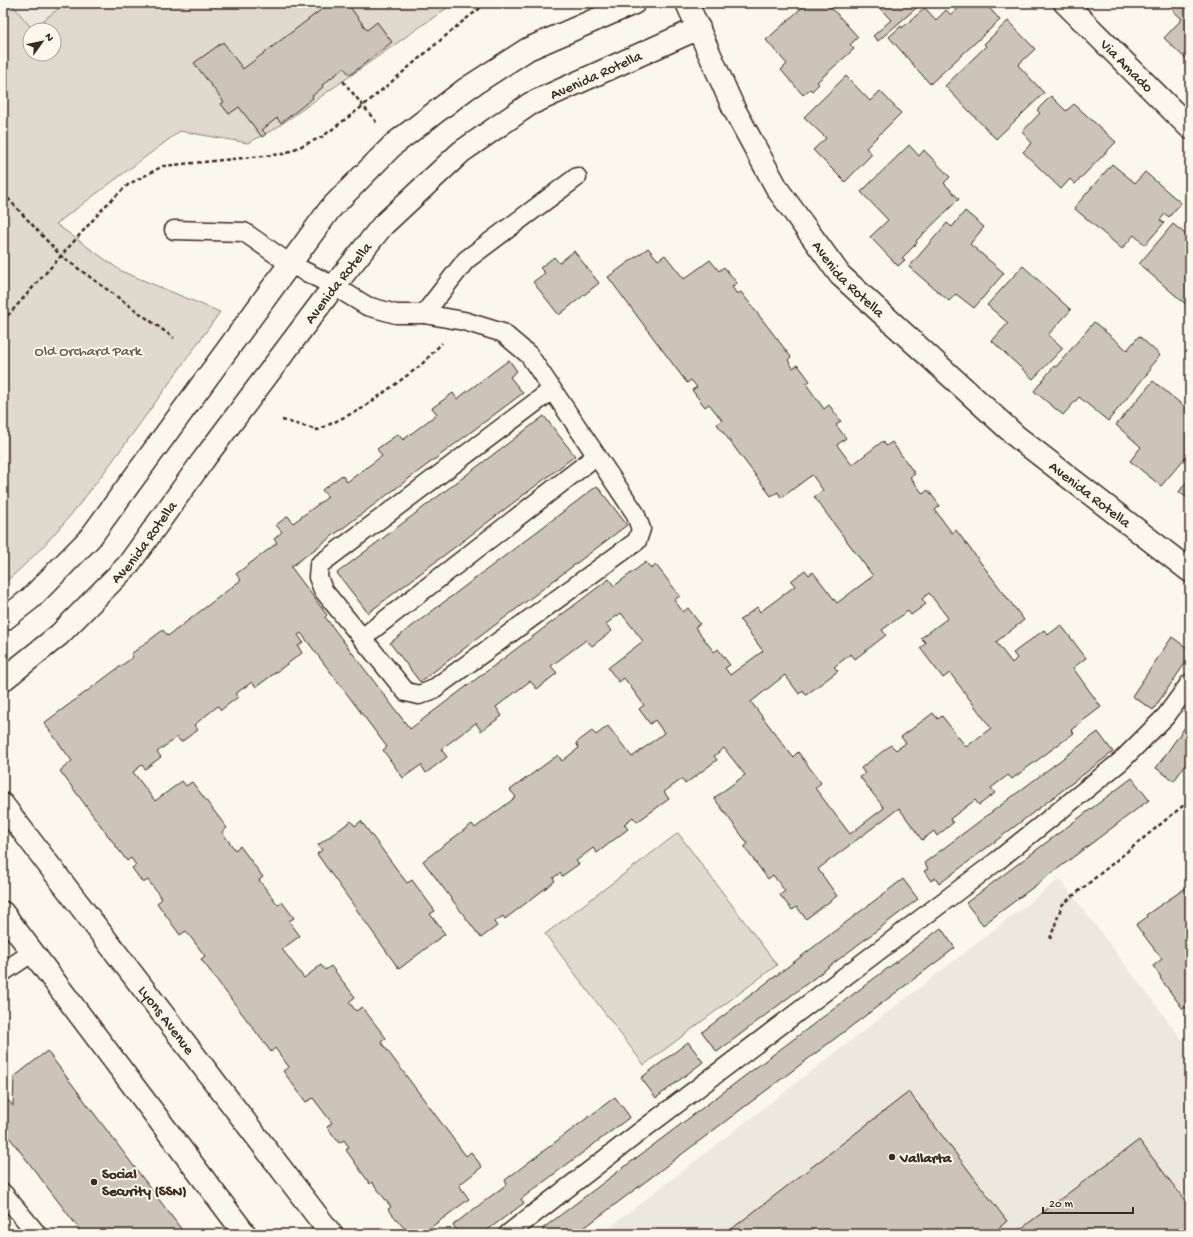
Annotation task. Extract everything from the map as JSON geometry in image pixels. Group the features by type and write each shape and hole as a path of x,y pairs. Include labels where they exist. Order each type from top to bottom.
{"street":[{"path":"3,620 30,599 90,538 330,209 394,144 466,89 528,49 634,3"},
{"path":"688,3 699,28"},
{"name":"Via Amado","path":"1065,3 1190,128"},
{"name":"Avenida Rotella","path":"3,680 59,635 128,565 204,459 334,286 383,225 461,152 530,104 699,28 734,109 778,190 840,275 1017,437 1190,571"},
{"name":"Lyons Avenue","path":"3,805 331,1234"},
{"path":"3,913 245,1234"}],"lane":[{"path":"424,314 466,260 577,177"},
{"path":"174,230 244,232 290,264 334,286 367,306 396,314 424,314 464,320 503,333 529,355 635,513 641,529 637,541 432,690 419,695 406,692 323,590 318,577 319,565 552,390"},
{"path":"362,638 596,456"},
{"path":"508,1234 640,1131 991,866 1120,762 1166,716 1190,683"},
{"path":"3,972 33,952"},
{"path":"3,1193 37,1234"}],"path":[{"path":"3,321 108,204 130,184 163,166 283,154 322,136 363,106 462,22 487,3"},
{"path":"343,81 376,122"},
{"path":"3,193 61,256 174,338"},
{"path":"282,420 318,430 363,408 420,366 464,320"},
{"path":"1050,939 1062,905 1190,800"}],"shaded area":[{"path":"11,3 66,3 41,22 26,22"},
{"path":"1060,879 1190,1050 1190,1234 601,1234"}],"green space":[{"name":"Old Orchard Park","path":"3,3 11,3 26,22 22,22 22,62 62,62 62,22 41,22 66,3 454,3 276,128 248,143 180,131 56,224 121,271 220,312 84,499 59,529 18,571 3,584"},
{"path":"678,833 777,965 644,1065 545,934"}],"building":[{"path":"330,3 347,3 367,30 377,22 392,42 350,75 344,68 322,85 323,87 312,96 313,98 281,123 277,118 262,130 266,134 262,137 239,107 229,114 221,104 224,102 194,63 223,42 243,69"},
{"path":"807,3 827,3 858,37 850,45 854,49 817,82 819,84 812,91 810,89 803,95 781,70 787,64 766,40"},
{"path":"875,3 922,3 878,41 873,36 891,20"},
{"path":"964,3 985,3 1000,20 930,84 889,37 925,8 936,20 946,10 951,15"},
{"path":"1165,3 1190,3 1190,63 1164,38 1182,19"},
{"path":"1008,21 1035,49 1018,65 1044,93 996,139 945,86 986,46 984,44"},
{"path":"846,76 870,101 880,91 901,113 866,148 872,154 845,182 813,150 826,138 804,117"},
{"path":"1051,96 1066,111 1074,104 1116,142 1075,184 1070,179 1061,189 1023,152 1032,143 1022,132 1040,113 1037,110"},
{"path":"909,145 919,156 924,150 950,177 944,183 959,199 916,241 917,243 902,258 905,260 898,266 870,237 888,220 861,192"},
{"path":"1112,164 1135,183 1145,172 1181,203 1169,217 1165,214 1160,220 1164,223 1145,245 1134,235 1122,249 1074,208"},
{"path":"965,211 984,227 970,244 1004,273 974,308 956,294 949,301 909,267 947,223 952,227"},
{"path":"1173,224 1190,238 1189,307 1139,264"},
{"path":"648,248 658,260 665,255 684,279 710,260 719,271 724,267 737,283 732,287 737,294 741,292 791,357 788,360 793,368 798,365 810,381 806,384 824,409 829,405 841,421 836,425 846,438 837,445 852,465 883,441 886,446 892,442 915,474 910,477 923,494 928,490 940,506 935,510 952,533 956,530 1024,620 996,642 1012,663 1017,658 1013,653 1044,630 1048,635 1061,625 1086,658 1073,668 1101,707 1071,730 1074,733 1012,779 1008,775 991,788 995,793 979,805 975,800 950,819 953,823 937,836 934,831 922,840 899,808 818,869 837,896 806,919 797,907 792,910 780,895 785,891 773,875 768,879 744,847 748,844 714,798 745,775 724,748 714,756 717,760 685,784 682,779 664,792 669,799 637,822 633,817 624,824 628,829 597,853 593,848 576,861 579,864 562,876 560,873 553,878 555,881 505,919 503,916 494,922 497,926 481,938 423,861 472,824 475,828 516,797 510,790 558,755 562,761 579,748 576,743 592,731 596,735 608,726 632,757 664,733 655,720 650,724 639,709 644,705 624,678 619,682 608,668 643,641 621,613 606,624 612,631 592,646 586,640 551,666 557,673 537,689 530,681 496,707 502,716 481,731 476,723 441,749 447,757 426,773 421,765 403,778 383,750 387,747 301,633 298,635 303,642 298,646 302,653 256,687 252,682 235,694 238,697 221,710 218,706 194,725 198,730 181,742 177,737 157,752 161,757 145,769 142,765 133,772 155,801 182,781 186,786 192,782 227,828 222,832 235,850 240,846 263,877 259,880 278,905 282,902 294,918 289,921 300,936 282,949 304,978 321,965 325,970 331,966 355,997 349,1002 356,1011 362,1007 386,1038 381,1042 466,1156 471,1152 482,1167 459,1185 469,1199 422,1234 409,1234 388,1209 391,1207 372,1182 370,1184 346,1150 349,1147 344,1140 339,1143 327,1127 332,1123 313,1098 306,1102 283,1071 289,1067 275,1048 271,1052 201,959 205,956 186,931 180,935 157,903 162,899 148,880 143,883 132,868 136,865 131,858 127,861 60,771 72,761 44,723 133,657 131,654 163,630 168,636 241,580 236,574 277,543 274,539 282,532 276,525 288,516 293,523 328,497 322,490 342,475 347,482 382,456 377,449 398,434 403,440 437,414 432,408 453,393 457,399 509,360 517,371 510,377 523,393 291,567 327,615 325,617 410,729 609,579 614,586 646,562 651,569 656,565 680,596 674,600 683,612 688,608 700,624 695,627 714,652 718,649 730,665 725,668 730,675 763,651 740,620 757,607 760,612 795,586 791,581 805,570 809,575 813,572 837,603 873,576 814,497 823,490 812,475 781,498 778,492 771,496 717,424 722,420 709,404 705,407 692,390 697,387 691,380 687,383 608,277","holes":["929,593 948,618 921,638 926,643 920,648 943,678 950,673 991,728 966,747 942,716 938,719 933,713 901,737 906,743 896,750 891,745 861,768 865,774 860,777 884,808 850,834 815,788 821,783 798,752 793,757 751,702 785,675 799,694 803,690 806,695 838,671 834,667 851,654 855,659 886,635 882,630 908,611 911,615 926,604 922,599"]},
{"path":"574,251 599,283 559,315 533,282 545,273 540,268 554,257 559,263"},
{"path":"1023,266 1071,310 1048,335 1063,348 1033,379 992,341 1008,323 987,305"},
{"path":"1094,322 1127,350 1139,336 1160,355 1149,368 1151,369 1108,421 1079,397 1063,415 1034,391 1054,366 1056,367"},
{"path":"1153,381 1190,411 1190,457 1188,460 1185,458 1161,486 1130,461 1141,447 1116,425"},
{"path":"544,416 575,456 368,613 337,573"},
{"path":"1190,477 1190,500 1179,492"},
{"path":"597,486 627,525 420,682 390,643"},
{"path":"1172,637 1190,650 1190,656 1153,710 1132,696"},
{"path":"1190,720 1190,758 1174,781 1156,768"},
{"path":"1098,732 1113,752 939,884 935,878 931,881 924,871 928,869 924,863"},
{"path":"1132,778 1149,800 983,925 966,903"},
{"path":"351,821 355,826 361,821 407,883 412,880 435,911 430,914 445,934 399,969 317,854 322,850 318,845"},
{"path":"903,879 918,899 717,1052 702,1032"},
{"path":"1190,885 1190,1014 1185,1007 1183,1009 1160,978 1161,977 1153,966 1162,959 1136,925 1147,917 1146,915"},
{"path":"941,928 955,948 576,1234 543,1234 545,1233 542,1229"},
{"path":"688,1042 703,1062 656,1098 641,1078"},
{"name":"Social Security (SSN)","path":"47,1051 185,1234 83,1234 3,1129 3,1094 13,1106 14,1077"},
{"name":"Vallarta","path":"909,1092 1007,1221 992,1234 725,1234"},
{"path":"615,1097 630,1117 521,1199 524,1203 482,1234 460,1234 453,1225 507,1184 505,1180"},
{"path":"1139,1140 1190,1207 1190,1234 1014,1234"}],"place":[{"name":"Vallarta","path":"892,1157"},
{"name":"Social Security (SSN)","path":"94,1182"}]}
